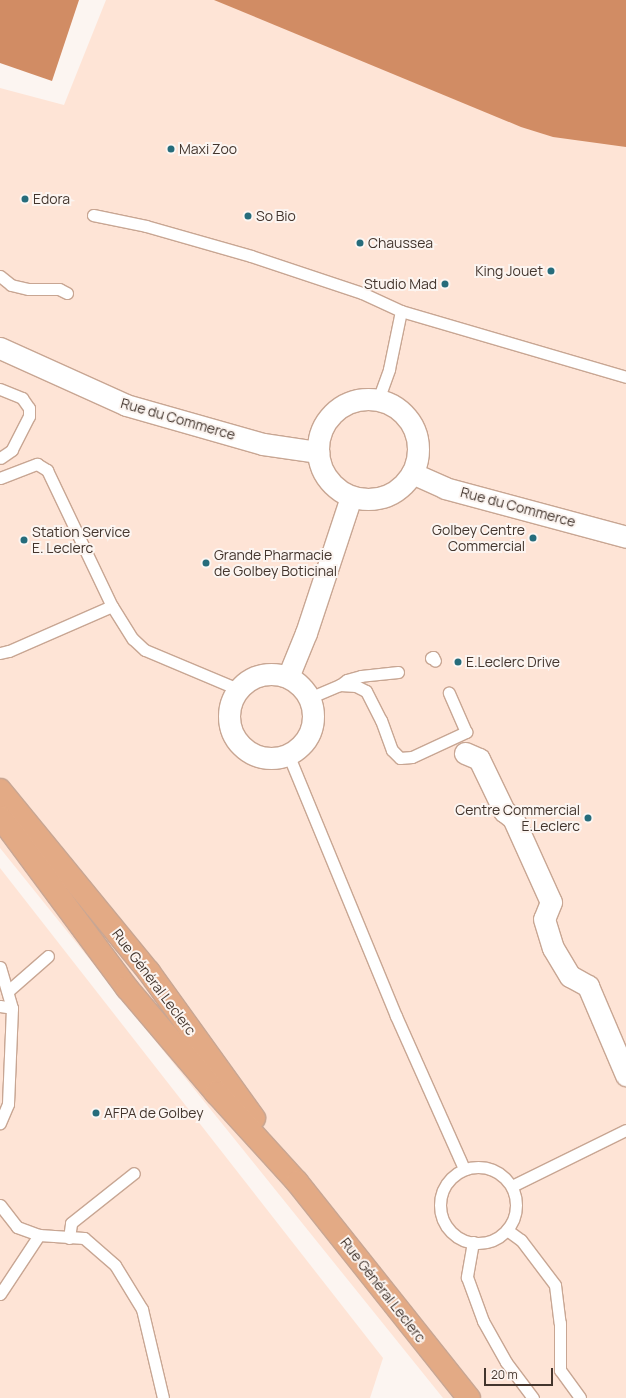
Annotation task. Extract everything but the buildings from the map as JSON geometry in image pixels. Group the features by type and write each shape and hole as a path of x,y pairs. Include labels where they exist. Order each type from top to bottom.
{"main road":[{"name":"Rue Général Leclerc","path":"0,790 149,972 229,1081 297,1182"},
{"name":"Rue Général Leclerc","path":"0,817 127,988 216,1094 297,1182 469,1398"}],"street":[{"name":"Rue du Commerce","path":"0,348 126,406 263,444 318,452"},
{"path":"360,400 378,400 395,407 409,420 417,437 418,455 412,473 402,487 386,497 368,500 351,497 334,487 322,471 318,452 320,434 329,418 348,404 360,400"},
{"name":"Rue du Commerce","path":"412,473 445,488 626,537"},
{"path":"288,677 306,633 351,497"},
{"path":"274,674 288,677 300,686 309,698 312,711 308,736 299,747 288,754 275,758 262,757 249,752 239,743 229,721 229,710 238,690 248,680 261,675 274,674"},
{"path":"465,753 479,759 504,811 513,818 551,902 544,919 553,948 570,976 588,986 626,1075"}],"lane":[{"path":"93,215 146,226 251,256 362,293 401,311 626,377"},
{"path":"0,276 11,285 29,289 59,289 67,293"},
{"path":"378,400 389,368 401,311"},
{"path":"0,389 22,398 30,408 29,416 12,450 0,458"},
{"path":"0,478 37,464 47,470 123,627 145,650 238,690"},
{"path":"0,653 9,651 112,606"},
{"path":"309,698 340,685 347,680 361,676 398,672"},
{"path":"340,685 356,686 366,691 382,720 392,750 400,758 412,757 466,732 449,693"},
{"path":"288,754 396,1016 464,1169"},
{"path":"8,991 48,956"},
{"path":"0,967 12,1008 8,1104 0,1123"},
{"path":"0,1006 12,1008"},
{"path":"512,1186 613,1138 626,1130"},
{"path":"478,1166 491,1168 503,1176 512,1186 516,1201 515,1216 507,1230 497,1238 485,1242 473,1242 460,1238 450,1231 443,1220 440,1208 446,1184 464,1169 478,1166"},
{"path":"69,1238 71,1223 134,1173"},
{"path":"0,1205 17,1227 39,1235 84,1238 115,1265 142,1309 163,1398"},
{"path":"507,1230 521,1240 554,1285 560,1322 560,1370 580,1398"},
{"path":"0,1294 39,1235"},
{"path":"473,1242 467,1277 483,1321 506,1362 533,1398"}],"shaded area":[{"path":"0,0 79,0 52,81 0,63"},
{"path":"106,0 313,0 626,70 626,1398 443,1398 0,848 0,88 64,105"},
{"path":"214,0 626,0 626,147 553,137 521,127"},
{"name":"AFPA de Golbey","path":"0,868 383,1358 370,1398 0,1398"}],"place":[{"name":"Maxi Zoo","path":"171,149"},
{"name":"Edora","path":"25,199"},
{"name":"So Bio","path":"248,216"},
{"name":"Chaussea","path":"360,243"},
{"name":"King Jouet","path":"551,271"},
{"name":"Studio Mad","path":"445,284"},
{"name":"Golbey Centre Commercial","path":"533,538"},
{"name":"Station Service E. Leclerc","path":"24,540"},
{"name":"Grande Pharmacie de Golbey Boticinal","path":"206,563"},
{"name":"E.Leclerc Drive","path":"458,662"},
{"name":"Centre Commercial E.Leclerc","path":"588,818"},
{"name":"AFPA de Golbey","path":"96,1113"}]}
